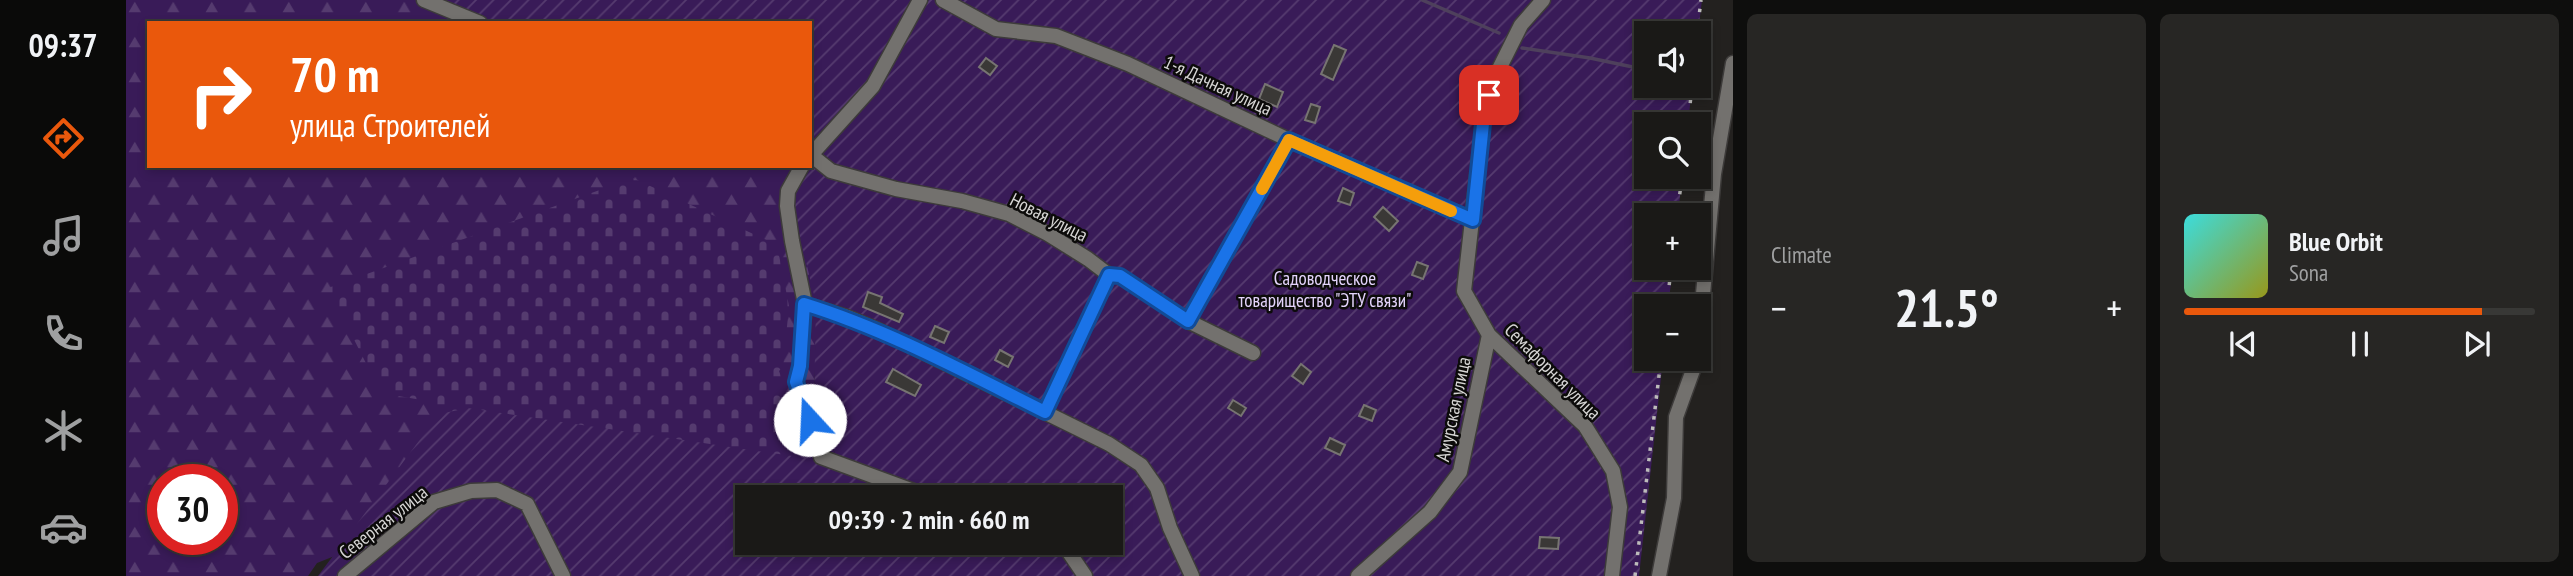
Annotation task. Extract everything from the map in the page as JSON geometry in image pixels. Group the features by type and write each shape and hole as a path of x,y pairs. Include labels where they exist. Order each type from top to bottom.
{"street":[{"path":"424,0 475,21"},
{"path":"812,154 873,86 920,0"},
{"name":"1-я Дачная улица","path":"943,0 996,29 1056,36 1128,64 1289,140 1473,220"},
{"name":"Семафорная улица","path":"1543,0 1521,25 1495,77 1484,114 1464,291 1489,335 1585,426 1614,471 1620,506 1612,576"},
{"path":"1703,294 1714,174 1733,63"},
{"path":"1188,321 1289,140"},
{"name":"Новая улица","path":"812,158 831,172 1009,214 1058,240 1109,275 1120,276 1188,321 1253,353"},
{"path":"801,168 788,191 787,206 804,304 800,366 796,382 810,420 823,441 821,457 897,485"},
{"path":"1045,412 1109,275"},
{"path":"804,304 876,329 1109,444 1141,465 1157,488 1175,539 1192,576"},
{"name":"Амурская улица","path":"1358,576 1430,512 1460,472 1489,335"},
{"path":"1659,576 1674,498 1676,417 1693,371"},
{"name":"Северная улица","path":"345,576 434,502 471,491 497,490 527,504 563,576"},
{"path":"1071,555 1085,576"}],"green space":[{"path":"126,0 423,0 474,21 147,21 147,168 800,168 792,204 817,303 814,403 839,463 779,485 735,485 735,548 683,576 347,551 317,563 308,576 126,576"},
{"name":"Садоводческое товарищество \"ЭТУ связи\"","path":"423,0 1702,0 1699,21 1634,21 1634,98 1691,98 1689,112 1634,112 1634,189 1681,189 1679,203 1634,203 1634,280 1671,280 1670,294 1634,294 1634,371 1662,371 1639,576 318,576 439,414 468,408 839,463 814,403 816,303 792,204 800,168 812,168 812,21 474,21"},
{"path":"633,178 777,245 789,306 783,367 779,371 810,460 767,485 735,485 735,495 469,441 433,402 381,393 328,288"}],"building":[{"path":"1334,45 1346,50 1333,80 1321,74"},
{"path":"986,58 997,66 990,75 979,67"},
{"path":"1265,84 1283,92 1277,107 1259,99"},
{"path":"1311,104 1320,107 1315,123 1305,120"},
{"path":"1343,188 1354,193 1350,205 1338,201"},
{"path":"1383,207 1398,221 1389,231 1374,217"},
{"path":"1417,262 1428,266 1423,279 1412,275"},
{"path":"868,292 882,297 880,303 903,314 899,322 863,307"},
{"path":"935,326 949,332 944,343 930,337"},
{"path":"1000,350 1013,357 1008,367 995,360"},
{"path":"1301,364 1311,372 1303,384 1292,376"},
{"path":"893,369 921,385 915,396 886,382"},
{"path":"1233,400 1246,408 1241,416 1228,408"},
{"path":"1364,405 1376,410 1372,421 1359,416"},
{"path":"1330,438 1345,445 1340,455 1325,448"},
{"path":"1540,537 1559,538 1558,549 1539,548"}],"waterway":[{"path":"1422,0 1499,33"},
{"path":"1522,48 1634,67"}],"railway":[{"path":"1698,21 1701,0"},
{"path":"1689,112 1691,98"},
{"path":"1679,203 1680,189"},
{"path":"1668,294 1670,280"},
{"path":"1635,576 1660,371"}],"slow traffic":[{"path":"1262,189 1289,140 1451,211"}],"route":[{"path":"810,420 796,382 800,366 804,304 876,329 1045,412 1109,275 1120,276 1188,321 1289,140 1473,220 1484,114 1489,95"}]}
